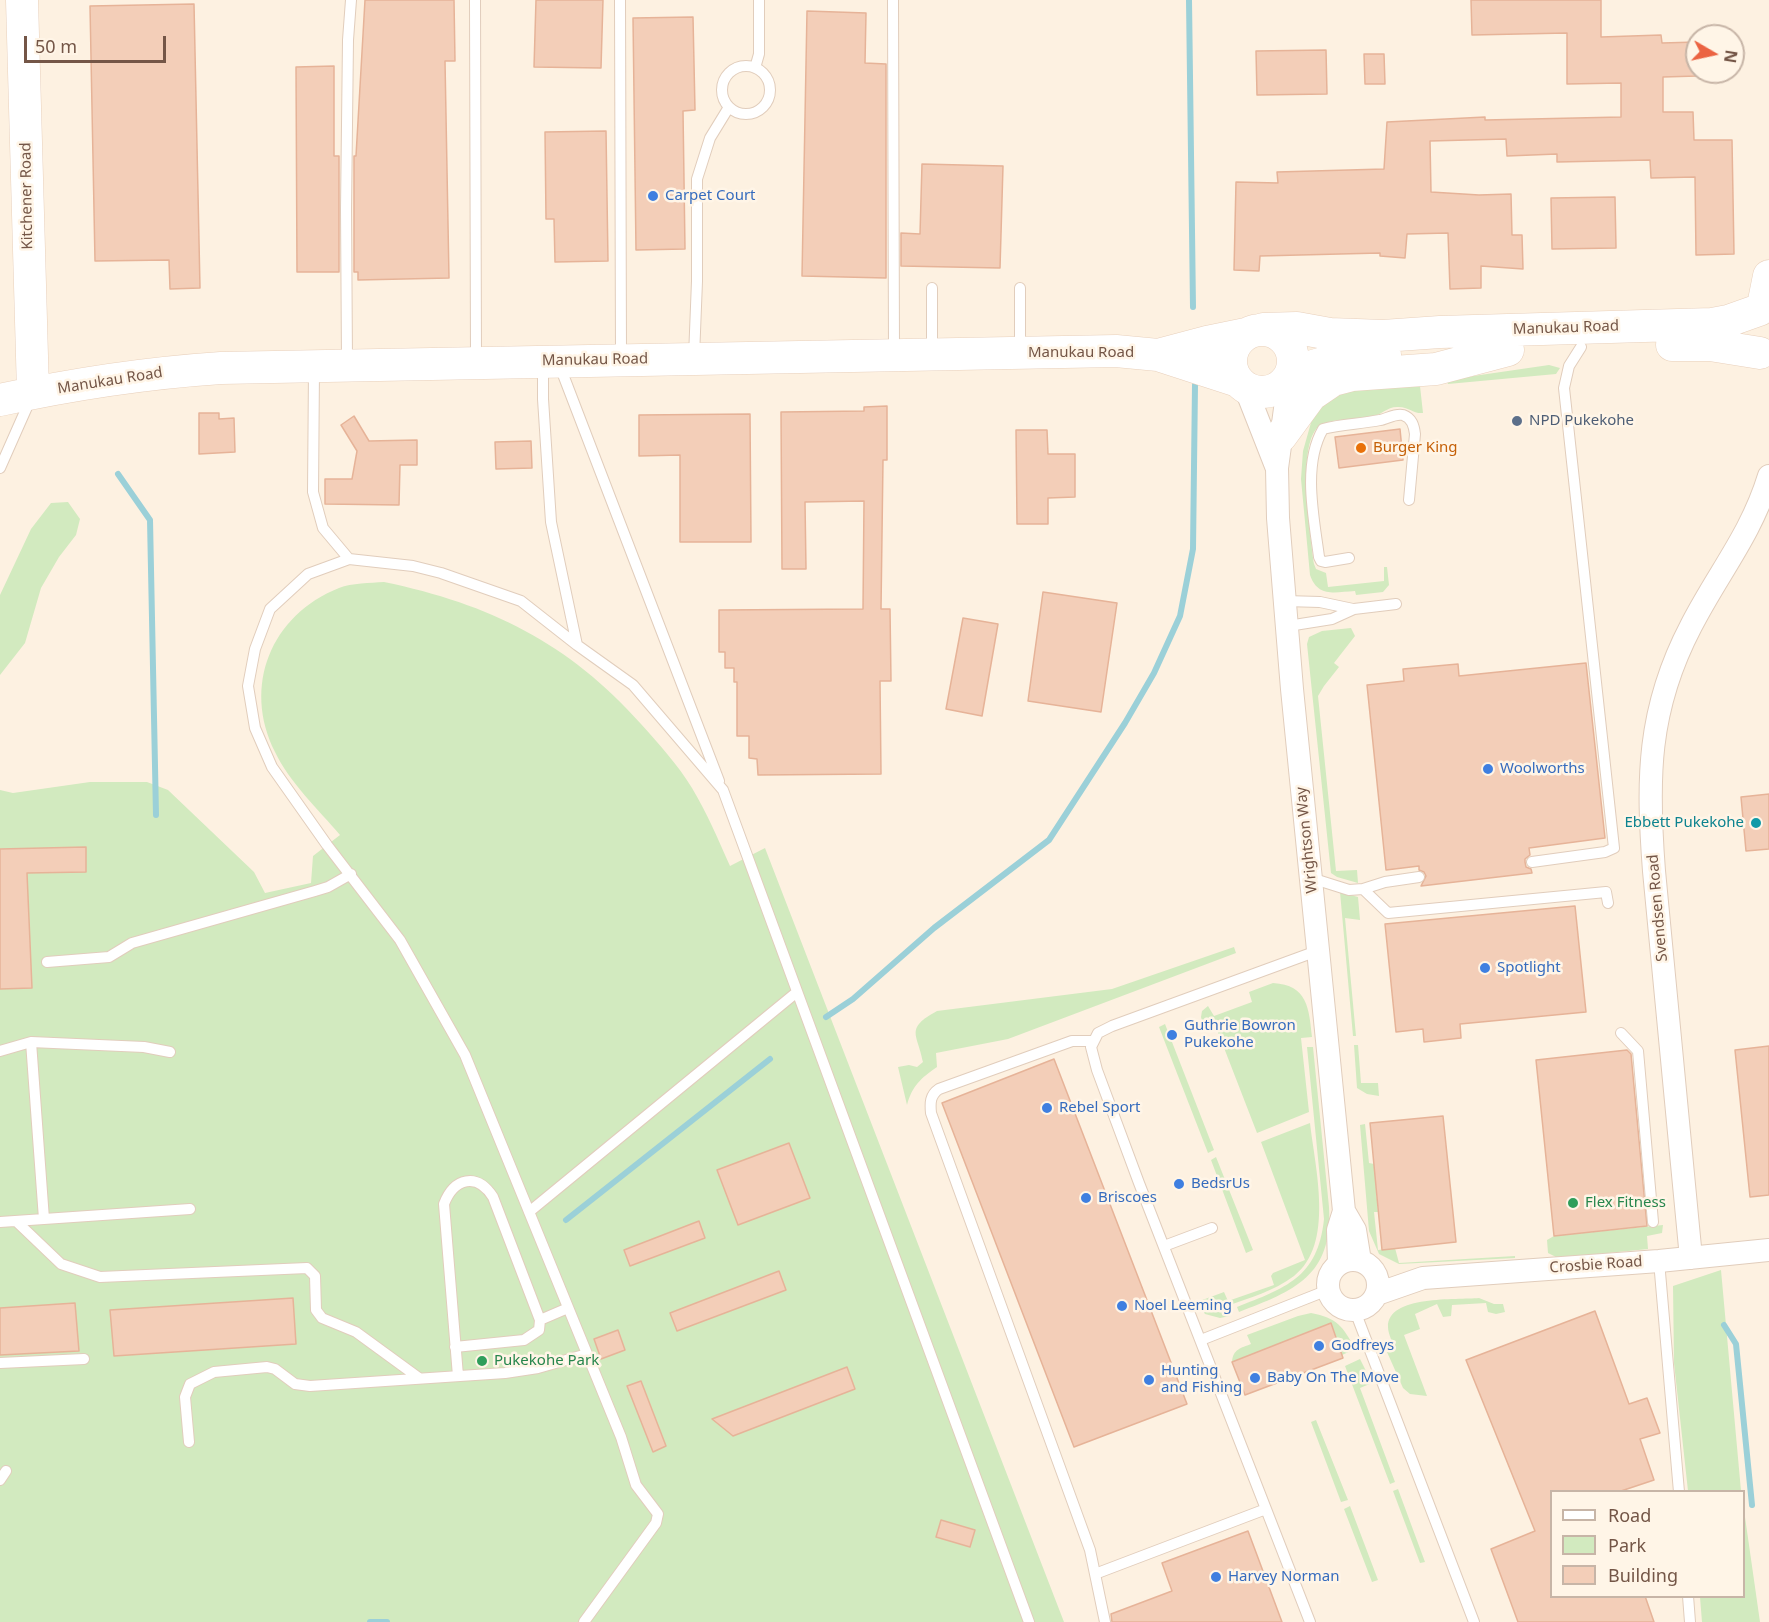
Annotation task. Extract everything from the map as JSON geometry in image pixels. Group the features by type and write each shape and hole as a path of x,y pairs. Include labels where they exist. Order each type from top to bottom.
{"main road":[{"name":"Kitchener Road","path":"22,0 33,393"},
{"name":"Manukau Road","path":"1158,355 1254,332 1297,328 1330,334 1383,336 1712,324 1728,321 1765,298"},
{"path":"1765,298 1752,327 1752,336 1766,360"},
{"path":"1271,331 1286,340 1293,355 1290,375 1282,386 1273,391 1263,393 1241,384 1233,372 1231,361 1238,341 1254,332 1271,331"},
{"name":"Manukau Road","path":"1290,375 1348,356 1581,347 1710,345 1766,360"},
{"path":"1281,436 1311,395 1333,380 1352,375 1436,369 1508,350"},
{"name":"Manukau Road","path":"0,400 174,371 221,368 1116,351 1158,355 1241,384"}],"street":[{"name":"Wrightson Way","path":"1290,375 1277,468 1278,518 1317,951 1336,1116 1344,1211 1338,1230 1358,1265"},
{"name":"Wrightson Way","path":"1241,384 1277,468"},
{"name":"Svendsen Road","path":"1691,1258 1654,871 1650,820 1650,763 1660,706 1679,652 1691,625 1749,528 1769,476"},
{"name":"Crosbie Road","path":"1377,1294 1423,1278 1659,1261 1769,1250"},
{"name":"Crosbie Road","path":"1358,1265 1423,1278"},
{"path":"1358,1265 1377,1278 1377,1294 1368,1306 1355,1311 1335,1304 1328,1290 1329,1275 1358,1265"}],"lane":[{"path":"346,365 348,40 351,0"},
{"path":"476,0 476,363"},
{"path":"620,0 621,360"},
{"path":"755,68 759,54 759,0"},
{"path":"893,0 894,355"},
{"path":"747,66 755,68 767,79 769,95 766,103 753,112 736,112 729,107 724,100 722,84 731,70 747,66"},
{"path":"693,358 697,281 697,179 710,138 729,107"},
{"path":"932,288 932,354"},
{"path":"1020,288 1020,353"},
{"path":"1532,862 1605,852 1614,848 1564,388 1569,366 1581,347"},
{"path":"551,361 543,399 551,522 578,645"},
{"path":"551,361 723,790 1029,1622"},
{"path":"314,366 313,492 323,528 349,559"},
{"path":"0,468 33,393"},
{"path":"1350,558 1325,562 1319,557 1311,482 1317,443 1323,429 1373,422 1402,415 1410,420 1415,434 1409,500"},
{"path":"585,1622 656,1524 658,1514 633,1478 621,1437 465,1055 400,940 327,845 272,767 255,728 248,686 255,649 270,609 308,574 349,559 413,566 441,573 521,601 633,685 723,790"},
{"path":"1285,601 1320,602 1354,609"},
{"path":"1288,626 1332,619 1354,609 1396,604"},
{"path":"47,962 109,957 132,943 322,889 351,874"},
{"path":"1311,878 1349,890 1419,877"},
{"path":"1363,889 1388,913 1606,892 1608,903"},
{"path":"1310,1622 1097,1070 1092,1041 1098,1033 1130,1018 1317,951"},
{"path":"529,1212 797,992"},
{"path":"1621,1033 1638,1051 1653,1222"},
{"path":"1092,1041 1072,1041 939,1089 931,1098 930,1106 1090,1550 1105,1622"},
{"path":"0,1051 31,1042 144,1047 170,1052"},
{"path":"31,1042 44,1219"},
{"path":"455,1347 524,1340 539,1330 540,1320 493,1197 481,1183 462,1182 454,1186 444,1204 455,1347 458,1376"},
{"path":"0,1222 190,1209"},
{"path":"16,1221 61,1264 100,1277 307,1268 315,1276 316,1310 322,1318 356,1332 419,1378"},
{"path":"1164,1246 1212,1228"},
{"path":"1659,1261 1679,1490"},
{"path":"1201,1340 1328,1290"},
{"path":"540,1320 568,1308"},
{"path":"1355,1311 1474,1622"},
{"path":"189,1442 185,1397 190,1384 214,1372 267,1367 275,1369 296,1384 310,1386 538,1368 587,1354"},
{"path":"0,1363 84,1359"},
{"path":"1095,1574 1266,1509"},
{"path":"1688,1598 1690,1622"}],"green space":[{"path":"1549,365 1560,368 1556,374 1448,384 1446,380"},
{"path":"1416,383 1420,386 1423,413 1393,407 1372,417 1340,420 1321,425 1313,434 1309,449 1307,490 1310,533 1316,569 1326,573 1328,587 1384,581 1384,567 1387,567 1389,585 1383,592 1356,595 1355,591 1328,592 1322,590 1313,582 1310,575 1301,479 1303,451 1314,412 1344,388"},
{"path":"68,502 80,519 76,535 59,557 41,588 25,643 0,675 0,595 31,529 51,503"},
{"name":"Pukekohe Park","path":"384,582 423,591 493,615 556,649 614,696 674,763 703,807 730,866 765,848 1064,1622 0,1622 0,790 13,793 90,782 147,782 168,790 254,872 265,893 311,883 313,856 340,835 296,785 275,752 265,727 262,702 263,678 269,655 280,634 315,600 339,588 355,584"},
{"path":"1351,628 1355,636 1334,663 1339,667 1318,696 1336,871 1357,870 1358,883 1331,873 1307,644 1309,637 1322,631"},
{"path":"1340,892 1358,897 1360,920 1345,918 1356,1036 1353,1036"},
{"path":"1234,947 1236,953 1008,1039 936,1053 937,1067 918,1083 907,1105 898,1067 909,1065 917,1067 923,1062 916,1033 917,1028 927,1017 937,1011 1112,989"},
{"path":"1273,983 1293,988 1300,994 1308,1008 1312,1037 1301,1038 1309,1112 1257,1133 1214,1022 1203,1025 1201,1017 1202,1011 1208,1006 1214,1016 1252,1002 1249,992"},
{"path":"1165,1024 1214,1150 1208,1153 1159,1027"},
{"path":"1354,1045 1358,1045 1361,1083 1378,1083 1379,1096 1367,1094 1357,1088"},
{"path":"1307,1047 1313,1047 1329,1207 1329,1230 1324,1250 1317,1265 1293,1288 1239,1312 1237,1307 1270,1294 1296,1278 1315,1255 1321,1239 1324,1219"},
{"path":"1310,1123 1319,1204 1314,1245 1307,1262 1294,1276 1278,1286 1227,1306 1230,1316 1220,1318 1205,1314 1197,1302 1224,1292 1228,1301 1274,1285 1271,1276 1273,1273 1305,1260 1261,1142"},
{"path":"1365,1124 1369,1163 1374,1164 1378,1212 1374,1212 1378,1250 1395,1248 1399,1263 1515,1256 1515,1258 1399,1264 1379,1254 1369,1231 1360,1125"},
{"path":"1216,1157 1253,1250 1246,1253 1211,1160"},
{"path":"1663,1225 1662,1233 1647,1236 1648,1249 1558,1258 1548,1253 1547,1240 1554,1236"},
{"path":"1721,1270 1741,1490 1688,1490 1674,1363 1673,1286"},
{"path":"1479,1298 1494,1304 1503,1304 1505,1312 1496,1314 1488,1312 1486,1303 1452,1305 1451,1316 1443,1317 1437,1304 1415,1314 1420,1329 1404,1335 1427,1396 1410,1394 1403,1388 1387,1352 1395,1350 1388,1330 1391,1317 1399,1309 1411,1304"},
{"path":"1311,1313 1338,1324 1347,1334 1355,1349 1342,1355 1331,1323 1232,1362 1236,1352 1251,1344 1247,1335"},
{"path":"1360,1359 1372,1383 1360,1388 1395,1482 1390,1484 1345,1366"},
{"path":"1316,1420 1348,1500 1341,1502 1311,1422"},
{"path":"1398,1489 1425,1562 1420,1563 1393,1491"},
{"path":"1350,1506 1378,1580 1372,1582 1344,1509"},
{"path":"1745,1517 1760,1622 1702,1622 1700,1598 1745,1598"}],"building":[{"path":"365,0 454,0 455,61 445,61 449,278 358,280 358,272 354,272 354,156 356,156"},
{"path":"536,0 603,0 601,68 534,67"},
{"path":"1471,0 1601,0 1601,37 1661,35 1662,43 1685,42 1685,76 1663,77 1663,112 1693,112 1694,140 1732,140 1734,254 1696,255 1695,177 1651,178 1650,160 1557,162 1557,154 1507,156 1506,139 1430,141 1431,192 1511,194 1512,235 1522,235 1523,269 1481,266 1481,288 1450,289 1448,233 1407,234 1405,258 1380,256 1380,253 1260,256 1259,271 1234,270 1236,182 1278,183 1277,172 1384,169 1387,122 1485,117 1485,120 1621,117 1621,83 1567,84 1567,33 1472,35"},
{"path":"194,4 200,288 170,289 169,260 95,261 90,6"},
{"path":"807,11 866,13 865,63 886,64 886,278 802,276"},
{"path":"693,17 695,110 683,111 685,249 636,250 633,18"},
{"path":"1326,50 1327,94 1257,95 1256,51"},
{"path":"1364,54 1384,54 1385,84 1365,84"},
{"path":"334,66 334,156 339,156 339,272 297,272 296,67"},
{"path":"606,131 608,261 555,262 554,219 546,219 545,132"},
{"path":"922,164 1003,166 1000,268 901,266 901,233 920,234"},
{"path":"1615,197 1616,248 1552,249 1551,198"},
{"path":"887,406 887,460 883,460 881,609 890,609 891,681 880,681 881,774 758,775 757,759 749,758 749,736 737,736 737,682 734,682 734,668 725,668 725,652 719,652 719,610 863,609 864,501 805,502 806,569 782,569 781,412 864,411 864,407"},
{"path":"199,413 219,413 219,419 234,418 235,452 199,454"},
{"path":"750,414 751,542 680,542 680,455 639,456 639,415"},
{"path":"354,416 369,441 417,440 417,465 400,465 399,505 325,504 325,479 352,479 357,451 341,425"},
{"path":"1400,429 1403,460 1339,468 1335,437"},
{"path":"1016,430 1047,430 1048,454 1075,454 1075,497 1048,498 1048,524 1017,524"},
{"path":"531,441 532,468 496,469 495,442"},
{"path":"1043,592 1117,603 1101,712 1028,701"},
{"path":"963,618 998,624 982,716 946,709"},
{"name":"Woolworths","path":"1586,663 1605,838 1529,848 1530,855 1525,862 1526,867 1531,869 1532,873 1421,886 1426,876 1419,870 1419,866 1386,870 1367,685 1404,681 1403,669 1458,664 1459,676"},
{"name":"Ebbett Pukekohe","path":"1769,794 1769,849 1746,851 1741,797"},
{"path":"86,847 86,872 27,873 32,988 0,989 0,849"},
{"name":"Spotlight","path":"1575,906 1586,1012 1460,1024 1461,1038 1424,1042 1423,1029 1396,1032 1385,924"},
{"path":"1769,1046 1769,1195 1750,1197 1735,1050"},
{"path":"1627,1050 1631,1054 1647,1226 1554,1236 1536,1060"},
{"path":"1054,1059 1187,1404 1074,1447 942,1103"},
{"path":"1443,1116 1456,1242 1382,1250 1370,1123"},
{"path":"789,1143 810,1198 738,1225 717,1170"},
{"path":"699,1221 705,1238 630,1266 624,1250"},
{"path":"779,1271 786,1290 677,1331 670,1313"},
{"path":"293,1298 296,1344 114,1356 110,1310"},
{"path":"75,1303 79,1351 0,1355 0,1308"},
{"path":"1595,1311 1629,1404 1647,1398 1660,1433 1640,1439 1654,1480 1624,1490 1550,1490 1550,1598 1646,1598 1654,1622 1518,1622 1491,1549 1535,1531 1466,1360"},
{"path":"1331,1323 1343,1358 1245,1395 1232,1362"},
{"path":"618,1330 625,1350 601,1359 594,1339"},
{"path":"847,1367 855,1389 733,1436 712,1419"},
{"path":"641,1381 666,1446 653,1452 627,1386"},
{"path":"941,1520 975,1530 970,1547 936,1537"},
{"name":"Harvey Norman","path":"1248,1531 1282,1622 1112,1622 1111,1614 1172,1591 1162,1563"}],"waterway":[{"path":"1189,0 1193,307"},
{"path":"826,1017 853,999 934,928 1049,840 1125,723 1154,673 1180,616 1193,549 1195,385"},
{"path":"118,474 150,520 156,815"},
{"path":"566,1220 770,1059"},
{"path":"1724,1325 1736,1344 1752,1505"},
{"path":"370,1622 387,1622"}],"place":[{"name":"Carpet Court","path":"653,196"},
{"name":"NPD Pukekohe","path":"1517,421"},
{"name":"Burger King","path":"1361,448"},
{"name":"Woolworths","path":"1488,769"},
{"name":"Ebbett Pukekohe","path":"1756,823"},
{"name":"Spotlight","path":"1485,968"},
{"name":"Guthrie Bowron Pukekohe","path":"1172,1035"},
{"name":"Rebel Sport","path":"1047,1108"},
{"name":"BedsrUs","path":"1179,1184"},
{"name":"Briscoes","path":"1086,1198"},
{"name":"Flex Fitness","path":"1573,1203"},
{"name":"Noel Leeming","path":"1122,1306"},
{"name":"Godfreys","path":"1319,1346"},
{"name":"Pukekohe Park","path":"482,1361"},
{"name":"Baby On The Move","path":"1255,1378"},
{"name":"Hunting and Fishing","path":"1149,1380"},
{"name":"Harvey Norman","path":"1216,1577"}]}
